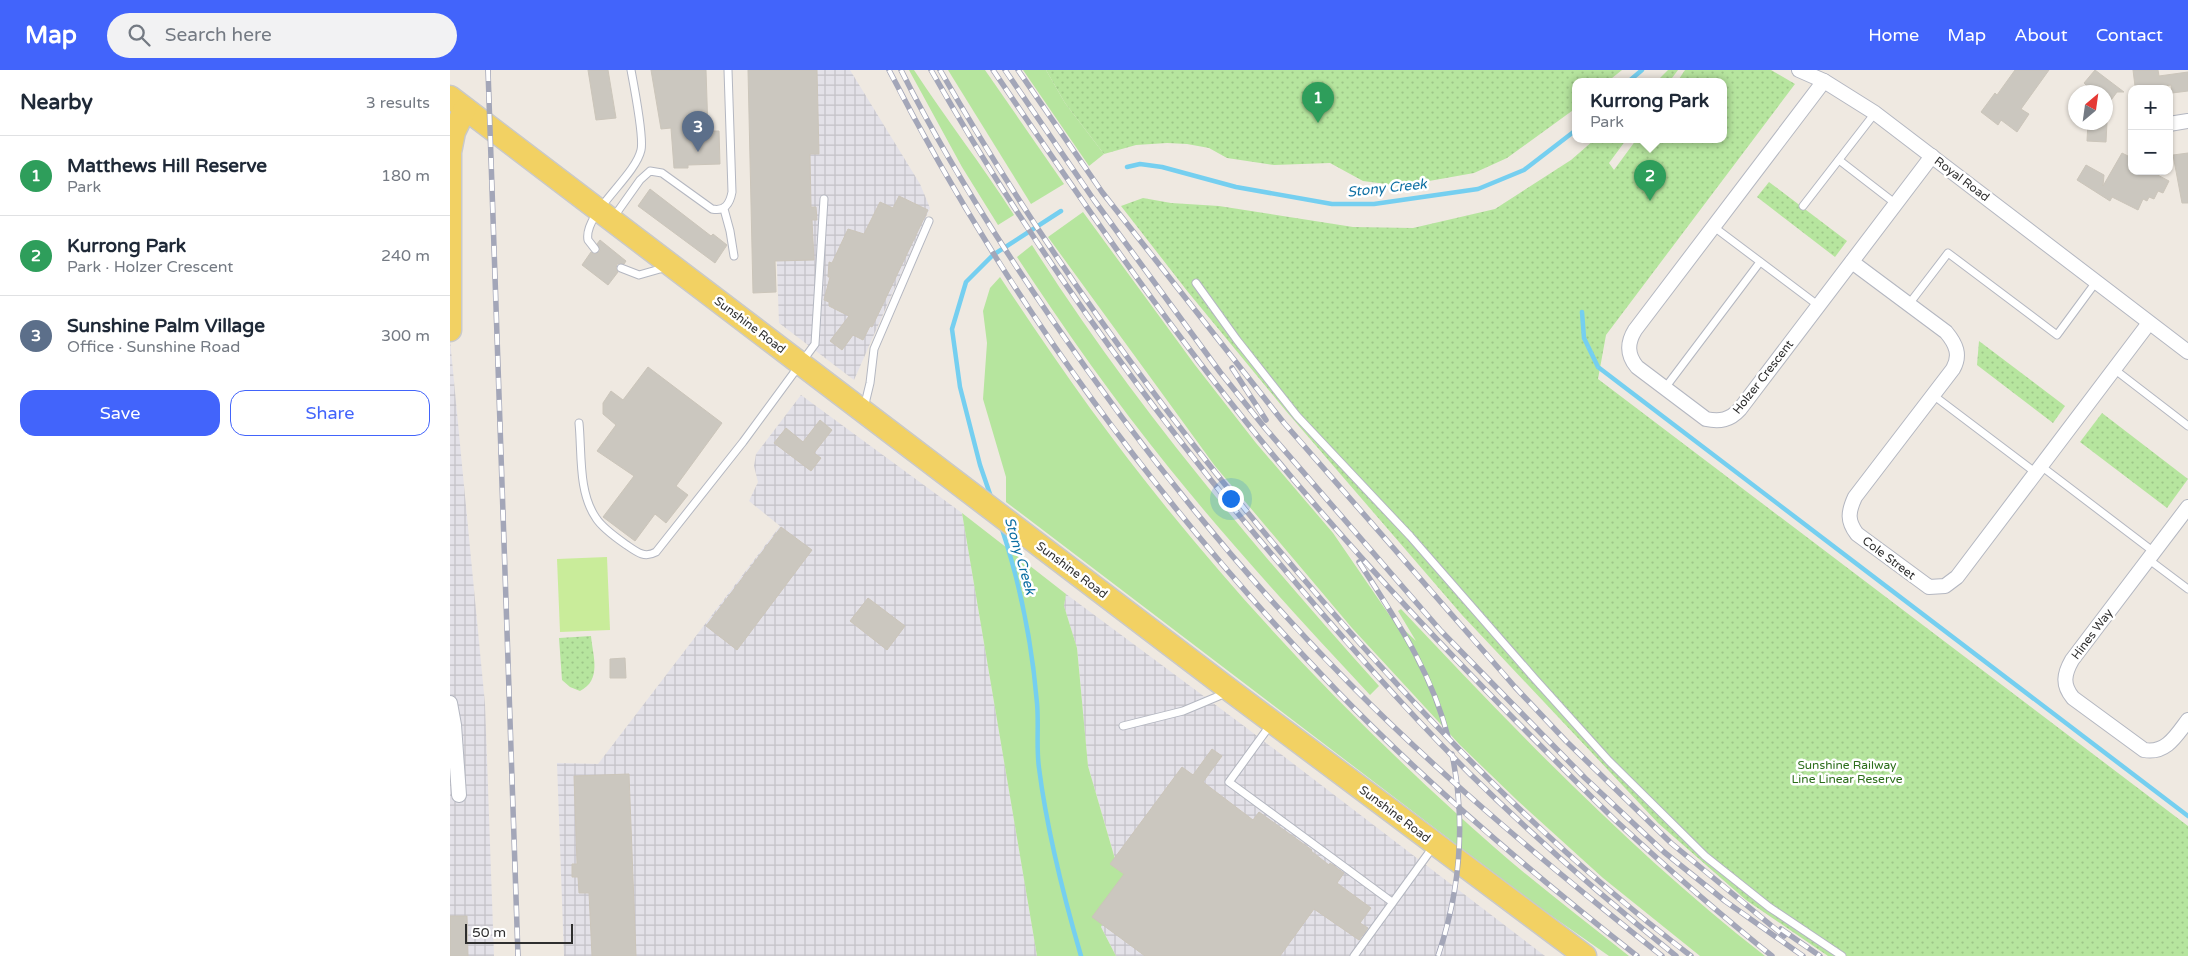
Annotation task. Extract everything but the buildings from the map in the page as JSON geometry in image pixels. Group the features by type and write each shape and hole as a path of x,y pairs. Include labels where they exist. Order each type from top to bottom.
{"main road":[{"name":"Sunshine Road","path":"458,103 1231,691 1585,956"},
{"path":"450,330 450,152 458,103"}],"street":[{"name":"Royal Road","path":"1799,70 1824,81 1875,113 2188,352"},
{"name":"Royal Road","path":"1814,70 1824,81"},
{"name":"Holzer Crescent","path":"1824,81 1630,339 1629,350 1633,362 1706,419 1714,421 1729,419 1740,409 1932,156"},
{"path":"2173,123 2188,121"},
{"name":"Cole Street","path":"1852,262 1946,332 1956,346 1958,355 1956,363 1855,497 1849,513 1852,527 1857,534 1929,587 1946,586 1950,583 2149,323"},
{"name":"Hines Way","path":"2188,507 2072,660 2066,670 2064,679 2073,698 2144,750 2154,751 2166,746 2188,720"},
{"path":"450,703 454,725 459,795"}],"lane":[{"path":"605,215 642,149 631,70"},
{"path":"728,70 732,192 724,209 734,256"},
{"path":"1803,206 1875,113"},
{"path":"1839,160 1896,204"},
{"path":"595,249 588,240 588,227 605,215 650,171 662,173 706,206 718,210 724,209"},
{"path":"579,423 583,482 588,504 597,519 620,540 643,555 650,555 656,552 815,344 824,199"},
{"path":"863,411 870,383 874,348 929,221"},
{"path":"1714,227 1819,306"},
{"path":"1909,304 1948,253 2056,334 2096,282"},
{"path":"1665,388 1760,262"},
{"path":"621,268 639,275 672,266"},
{"path":"1196,283 1237,340 1297,416 1410,536 1609,761 1705,856 1768,907 1842,956"},
{"path":"2114,369 2188,426"},
{"path":"1933,395 2038,470 2151,556 2188,589"},
{"path":"1123,726 1183,711 1231,691"},
{"path":"1273,722 1229,782 1392,902"},
{"path":"1354,956 1435,845"}],"shaded area":[{"path":"770,70 850,70 920,184 930,208 854,380 779,323"},
{"path":"450,340 485,704 494,956 450,956"},
{"path":"801,395 962,513 1037,956 564,956 557,763 598,764 780,526 749,501 758,482 754,466 756,454"},
{"path":"1066,594 1244,726 1545,956 1116,956 1101,927 1110,864 1115,858 1088,766 1077,648 1064,606"}],"green space":[{"path":"909,70 914,70 1014,215 998,225 962,167"},
{"path":"948,70 985,70 1064,184 1031,204"},
{"path":"1023,70 1046,70 1065,103 1104,154 1089,166"},
{"path":"1046,70 1622,70 1612,78 1572,78 1572,111 1507,158 1474,173 1401,186 1363,181 1330,163 1274,165 1227,158 1209,148 1187,144 1136,145 1104,154 1065,103"},
{"path":"1668,70 1678,70 1672,78 1660,78"},
{"name":"Sunshine Railway Line Linear Reserve","path":"1685,70 1771,70 1795,84 1606,335 1598,379 2188,826 2188,956 1828,956 1746,900 1658,823 1462,615 1286,411 1188,292 1121,206 1143,198 1171,203 1219,206 1353,227 1413,228 1495,209 1571,160 1591,143 1624,143 1609,163 1614,170 1634,143 1727,143 1727,78 1680,78"},
{"path":"1769,182 1847,241 1835,257 1757,197"},
{"path":"1083,212 1195,365 1256,443 1333,533 1390,616 1416,641 1398,611 1401,609 1532,745 1622,833 1716,917 1765,956 1700,956 1603,878 1518,801 1460,745 1352,628 1215,466 1048,237"},
{"path":"1032,245 1070,304 1111,361 1196,473 1286,581 1379,686 1370,695 1218,527 1170,469 1110,391 1017,257"},
{"path":"1000,277 1078,392 1135,468 1230,583 1280,639 1384,746 1494,847 1629,956 1609,956 1536,905 1006,502 1006,477 983,399 987,343 983,311 990,288"},
{"path":"1979,341 2065,406 2053,423 1977,365"},
{"path":"2102,413 2188,479 2167,508 2080,442"},
{"path":"962,513 1066,594 1064,606 1077,648 1088,766 1115,859 1110,864 1124,874 1101,927 1116,956 1037,956"},
{"path":"607,557 610,630 560,632 557,559"},
{"path":"591,636 594,674 587,686 580,691 570,687 562,680 559,638"}],"waterway":[{"name":"Stony Creek","path":"1633,78 1642,70"},
{"name":"Stony Creek","path":"1127,167 1140,164 1162,167 1236,187 1332,204 1374,204 1478,189 1524,170 1572,133"},
{"name":"Stony Creek","path":"991,497 980,465 960,387 952,329 966,282 993,255 1061,211"},
{"path":"1582,312 1584,338 1598,367 2188,816"},
{"name":"Stony Creek","path":"1001,526 1019,591 1032,658 1038,711 1038,760 1046,815 1062,886 1081,956"}],"railway":[{"path":"488,70 518,956"},
{"path":"889,70 935,155 983,237 1036,318 1091,397 1209,549 1272,622 1338,692 1409,762 1559,894 1637,956"},
{"path":"901,70 935,134 1010,258 1085,366 1155,461 1230,553 1269,598 1350,684 1424,756 1541,858 1662,956"},
{"path":"931,70 1002,188 1078,302 1159,413 1271,554 1382,682 1470,774 1570,867 1676,956"},
{"path":"940,70 1025,209 1070,277 1166,409 1267,536 1406,694 1496,786 1591,874 1691,956"},
{"path":"993,70 1084,203 1210,376 1275,458 1342,536 1446,649 1603,808 1692,890 1772,956"},
{"path":"1005,70 1094,200 1220,372 1265,428 1441,631 1585,778 1664,852 1725,901 1803,956"},
{"path":"1018,70 1102,192 1284,423 1515,687 1566,741 1671,843 1784,936"},
{"path":"1232,368 1266,420"},
{"path":"1359,562 1399,625 1422,667 1441,713 1448,737"},
{"path":"1438,956 1456,881 1460,831 1459,805 1452,754"},
{"path":"1781,929 1820,956"}],"place":[{"name":"Matthews Hill Reserve","path":"1318,123"},
{"name":"Sunshine Palm Village","path":"698,152"},
{"name":"Kurrong Park","path":"1650,201"}]}
